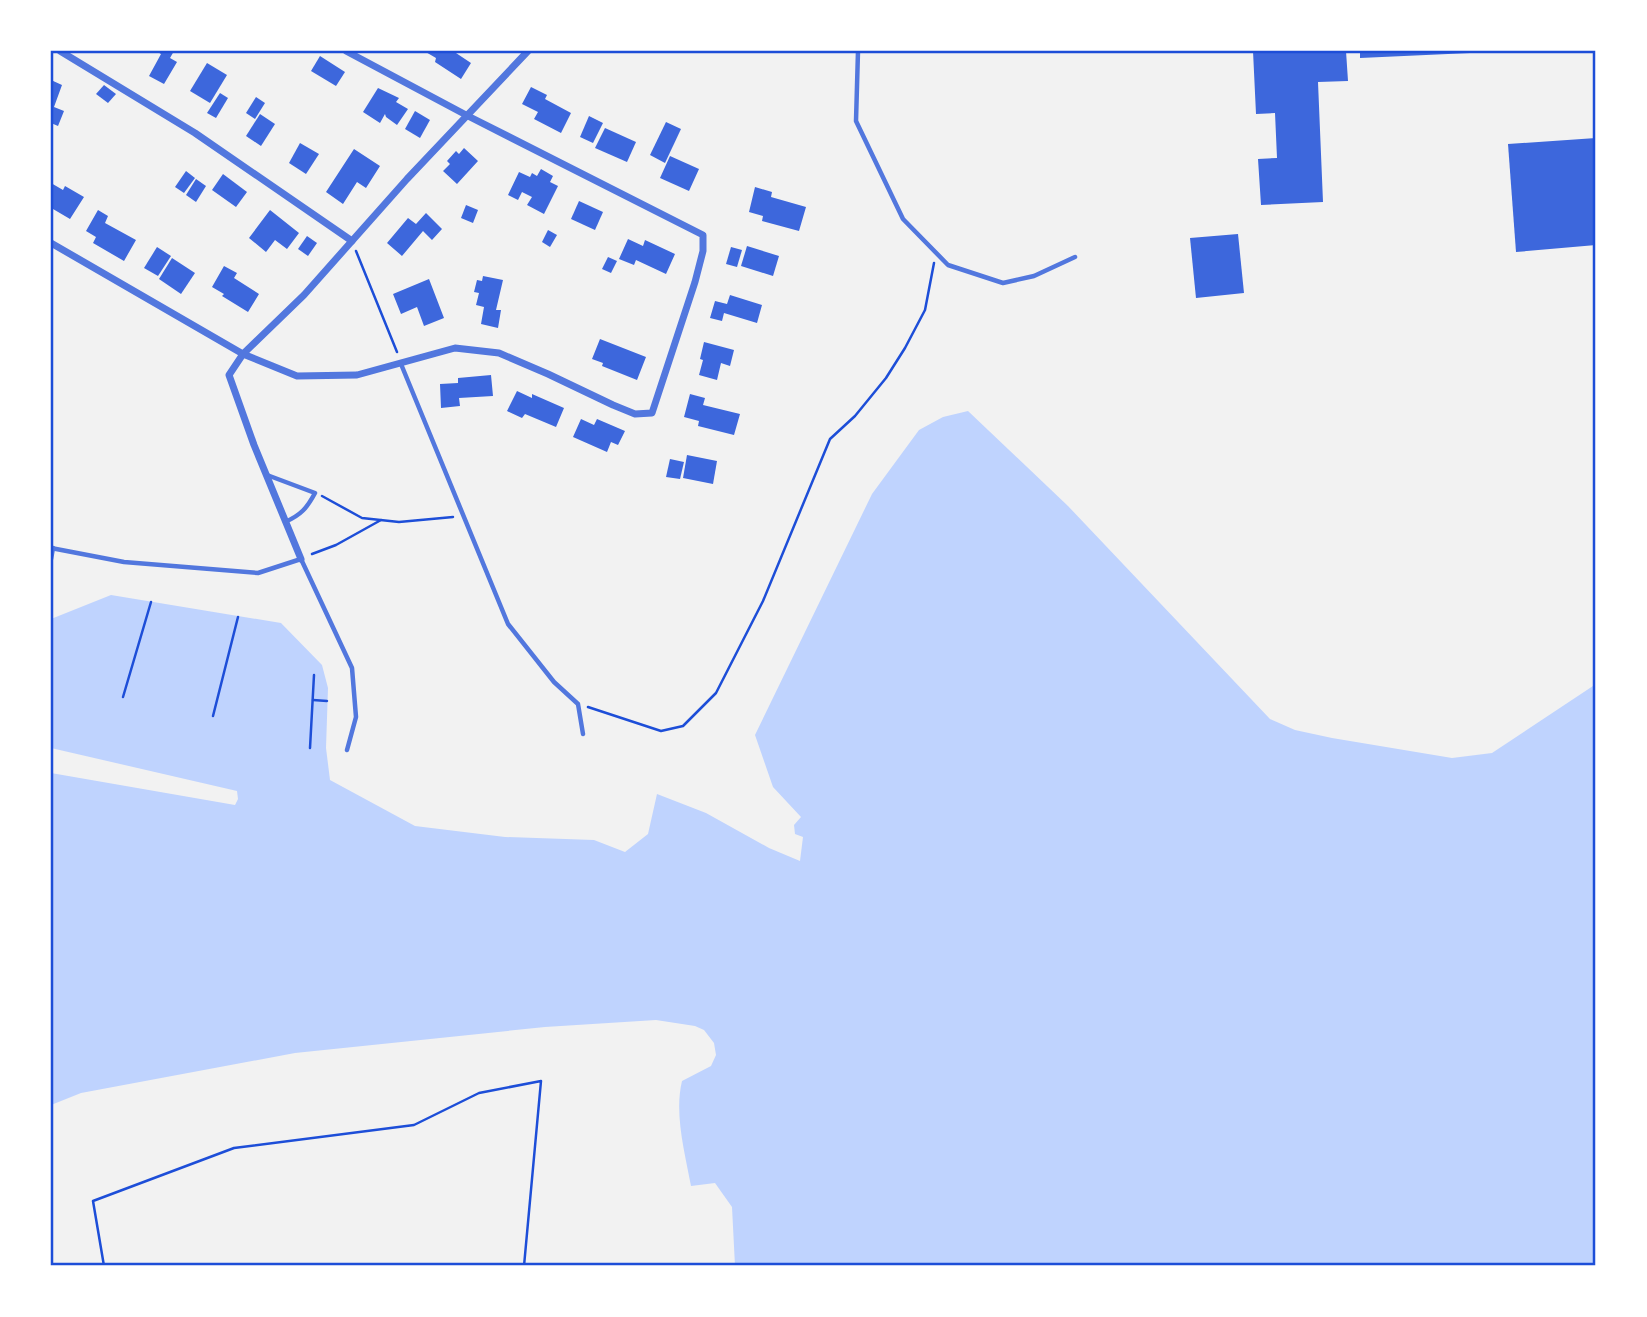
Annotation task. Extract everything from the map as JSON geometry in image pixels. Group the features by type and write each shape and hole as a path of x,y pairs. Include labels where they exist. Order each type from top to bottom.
{"street":[{"path":"60,51 195,133 352,241"},
{"path":"51,243 243,354 297,376 357,375 455,348 499,354 635,414 652,413 704,251 703,235 346,51"},
{"path":"301,559 229,375 243,354 304,295 528,51"}],"lane":[{"path":"858,51 856,121 903,219 948,265 1003,283 1034,276 1075,257"},
{"path":"401,364 508,624 554,682 578,704 583,734"},
{"path":"266,475 316,493 307,509 285,522"},
{"path":"51,559 52,548 124,562 258,573 301,559 352,668 356,717 347,750"}],"path":[{"path":"352,241 401,364"},
{"path":"578,704 660,731 683,726 716,693 764,601 830,439 855,416 886,378 925,310 936,253"},
{"path":"316,493 362,518 399,522 463,516"},
{"path":"301,559 336,545 381,520"},
{"path":"123,697 151,602"},
{"path":"213,716 238,617"},
{"path":"310,748 314,676"},
{"path":"313,700 327,701"},
{"path":"104,1266 93,1201 234,1148 414,1125 479,1093 541,1080 524,1266"}],"water":[{"path":"968,411 1068,506 1270,719 1295,730 1452,758 1492,753 1596,684 1596,1266 735,1266 732,1207 715,1183 691,1186 680,1120 682,1081 711,1066 716,1055 714,1043 704,1030 695,1026 656,1020 545,1027 295,1053 81,1093 51,1105 51,773 235,805 238,799 237,791 51,748 51,619 111,595 281,623 322,665 328,688 326,748 330,780 415,826 505,837 594,840 625,852 648,834 657,794 706,813 769,848 800,861 803,837 795,834 794,825 801,817 773,787 755,735 872,494 919,430 943,417"}],"building":[{"path":"156,51 174,51 170,58 177,62 164,84 149,76 161,54"},
{"path":"424,51 453,51 471,63 461,79 435,62 436,58"},
{"path":"1253,51 1346,51 1348,81 1318,82 1323,202 1261,205 1258,159 1277,158 1275,113 1256,114"},
{"path":"1360,51 1470,51 1470,53 1360,58"},
{"path":"320,56 345,72 336,86 311,71"},
{"path":"207,63 227,75 210,103 190,91"},
{"path":"51,80 62,85 54,107 64,111 58,126 51,123"},
{"path":"104,85 116,94 108,103 96,94"},
{"path":"531,87 547,95 545,99 571,113 561,133 534,119 538,112 522,104"},
{"path":"378,88 399,98 396,102 408,109 397,125 385,114 380,123 363,112"},
{"path":"220,93 228,98 216,118 207,113"},
{"path":"256,97 265,103 255,119 246,113"},
{"path":"415,111 430,120 420,138 405,129"},
{"path":"260,114 275,124 261,146 246,136"},
{"path":"589,116 603,123 593,143 580,137"},
{"path":"666,122 681,129 665,163 650,155"},
{"path":"605,128 636,142 627,162 595,148"},
{"path":"1596,138 1596,245 1516,252 1508,144"},
{"path":"300,143 319,154 306,174 289,163"},
{"path":"464,148 478,161 457,184 443,171 456,151 459,154"},
{"path":"354,149 380,166 366,188 357,182 343,204 326,192"},
{"path":"670,156 699,169 689,191 660,178"},
{"path":"541,169 553,176 550,182 558,186 544,214 527,205 532,197 522,192 518,200 508,195 519,172 530,177 532,173 537,176"},
{"path":"186,171 195,178 184,193 175,187"},
{"path":"223,174 247,192 236,207 212,190"},
{"path":"196,179 206,186 196,202 186,195"},
{"path":"51,183 63,190 65,186 84,197 70,219 53,209 51,213"},
{"path":"755,187 772,192 771,197 806,207 799,231 762,221 763,216 749,212"},
{"path":"579,201 603,212 595,230 571,219"},
{"path":"466,205 478,210 473,223 461,218"},
{"path":"98,210 108,216 105,223 136,240 124,261 93,243 96,237 86,231"},
{"path":"270,210 299,233 287,249 275,240 266,252 249,238"},
{"path":"426,213 442,229 432,240 423,231 402,256 387,243 408,218 416,224"},
{"path":"548,230 557,235 550,247 542,242"},
{"path":"1238,234 1244,293 1196,298 1190,238"},
{"path":"307,236 317,243 308,256 298,249"},
{"path":"628,239 643,246 645,240 675,254 666,274 636,260 634,265 619,259"},
{"path":"747,246 779,256 773,276 741,266"},
{"path":"157,247 171,256 158,276 144,268"},
{"path":"731,247 742,250 737,267 726,264"},
{"path":"608,257 617,261 611,273 602,269"},
{"path":"172,258 195,273 181,294 159,279"},
{"path":"224,266 237,273 234,278 259,294 248,312 212,287"},
{"path":"483,276 503,280 496,310 501,310 498,328 481,324 484,307 476,305 479,293 474,292 477,280 482,281"},
{"path":"429,279 444,318 424,326 417,307 401,314 393,294"},
{"path":"730,295 762,305 757,323 724,313 722,321 710,318 715,301 727,304"},
{"path":"600,339 646,357 637,380 602,366 603,363 592,359"},
{"path":"704,342 734,350 730,366 721,363 717,380 699,375"},
{"path":"491,375 493,396 459,398 460,406 441,408 440,384 458,383 458,378"},
{"path":"517,391 532,398 532,394 564,408 556,427 525,414 522,418 507,411"},
{"path":"690,394 705,398 703,405 740,414 734,435 698,426 699,421 684,417"},
{"path":"581,419 594,425 597,419 625,431 618,445 611,442 607,452 573,437"},
{"path":"687,455 717,461 713,484 683,478"},
{"path":"670,459 684,462 680,479 666,477"}]}
